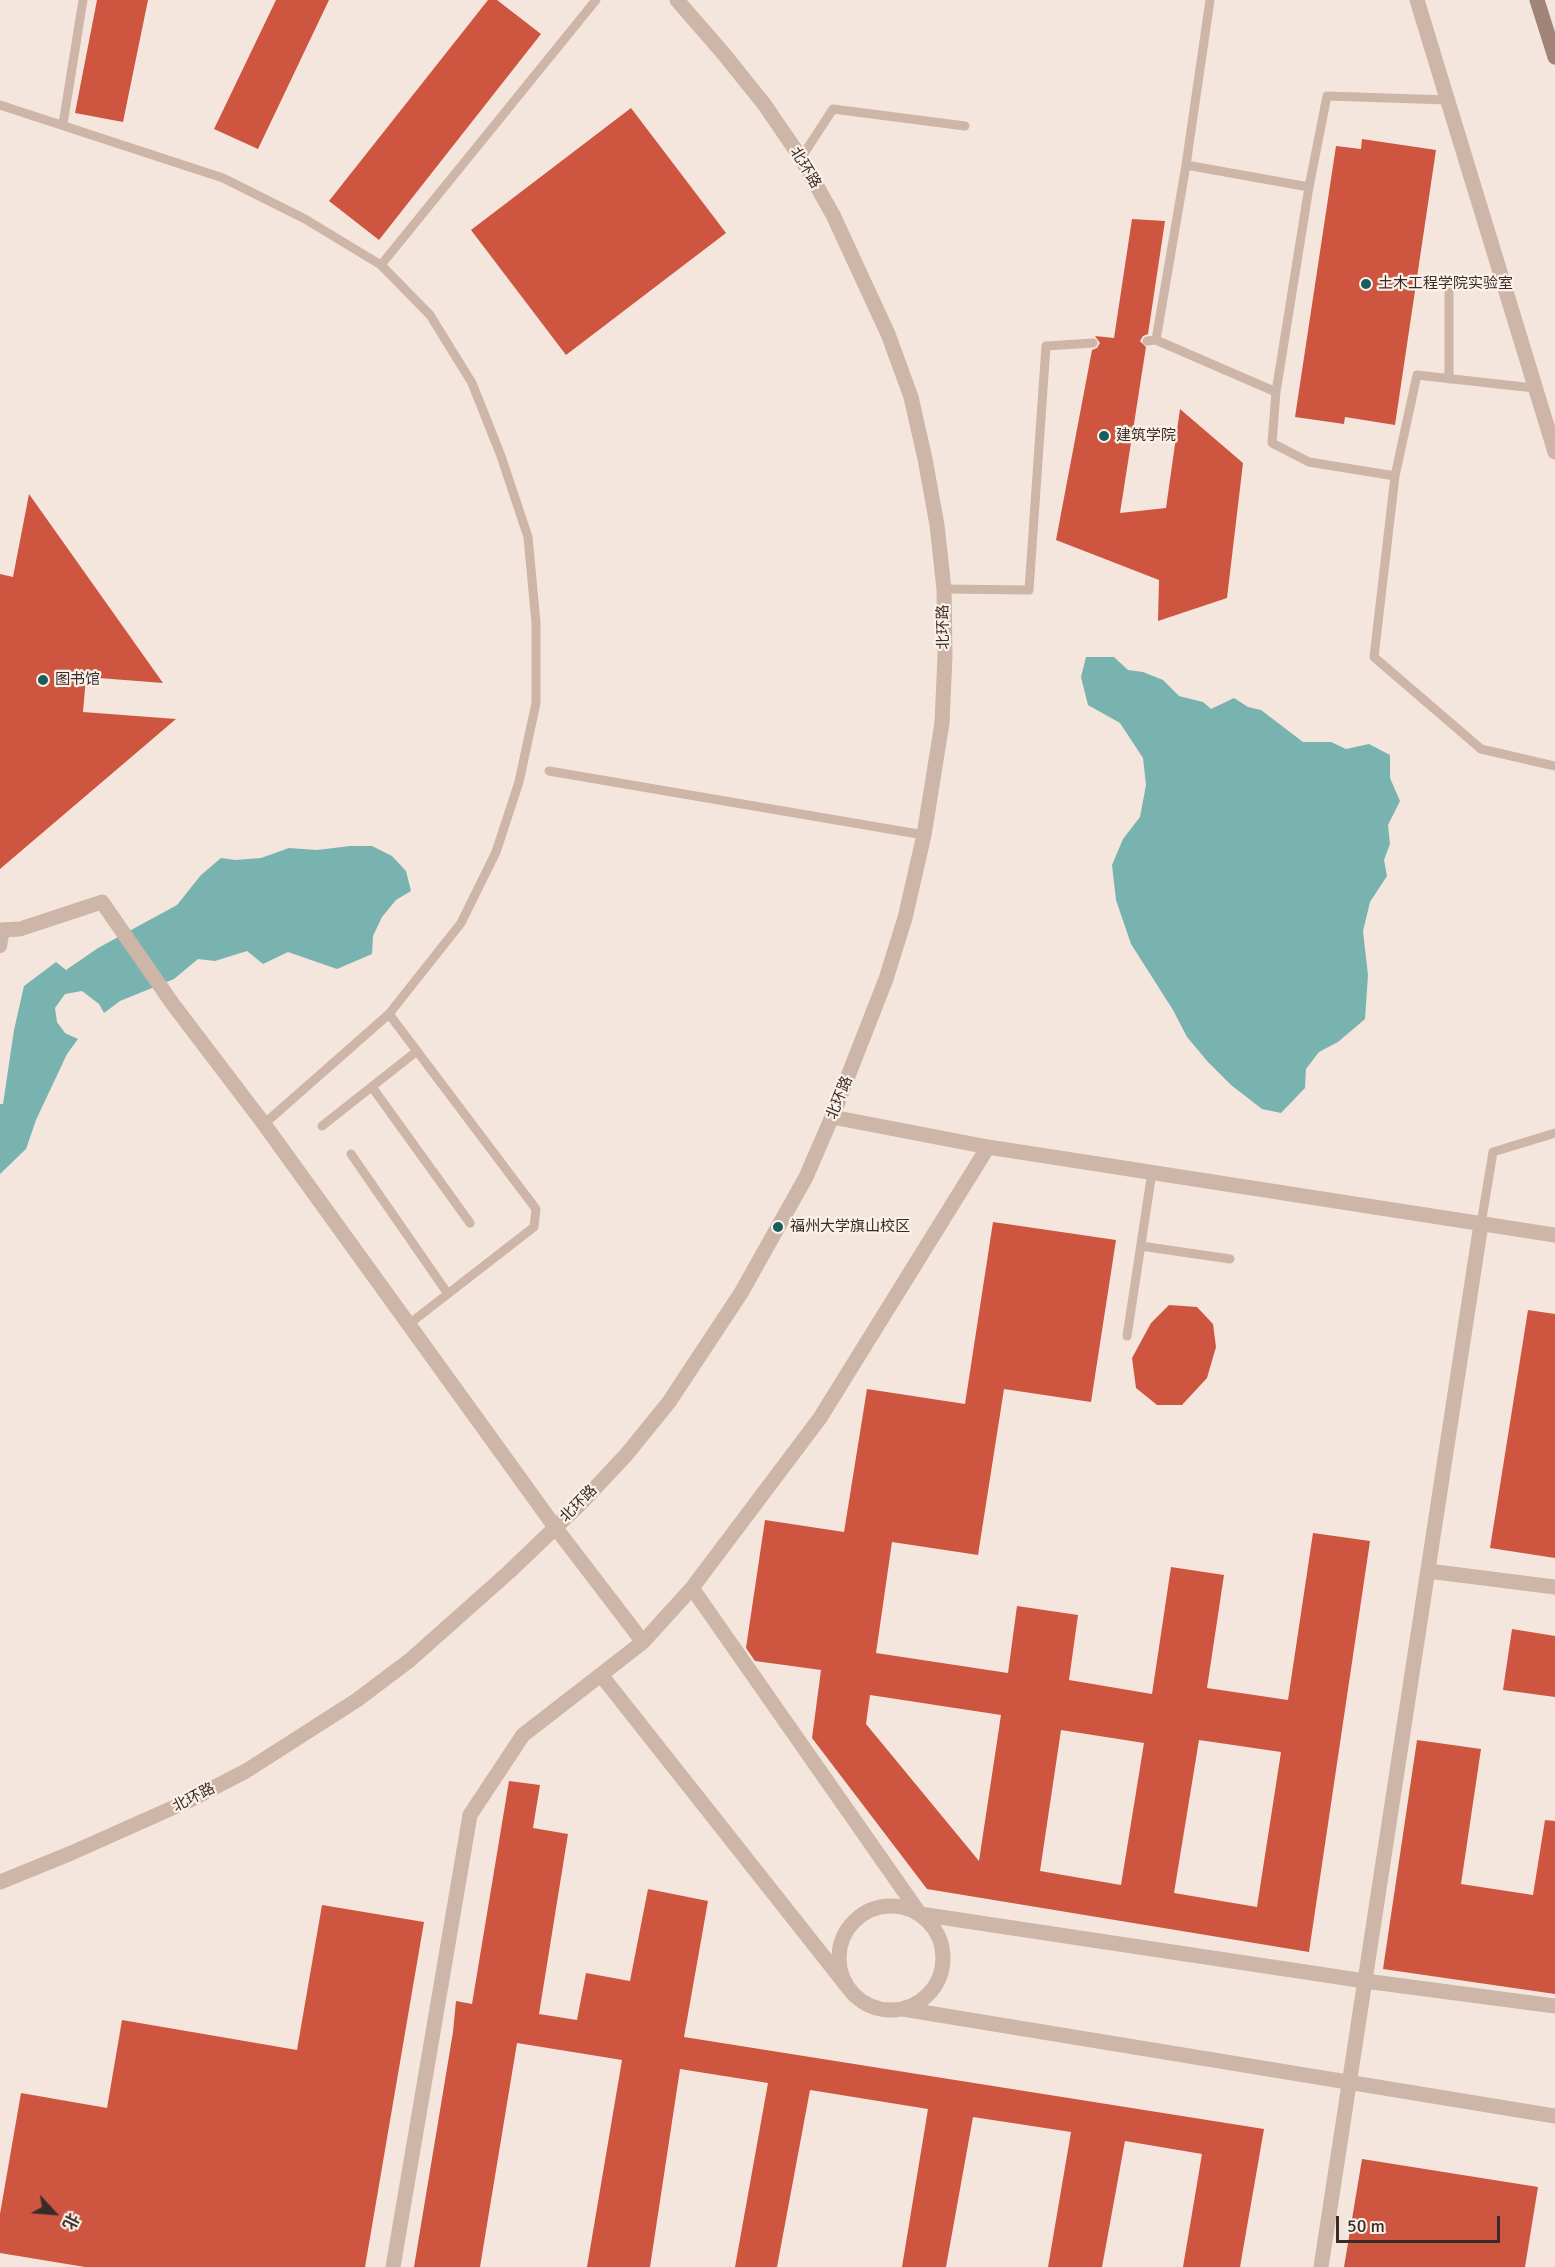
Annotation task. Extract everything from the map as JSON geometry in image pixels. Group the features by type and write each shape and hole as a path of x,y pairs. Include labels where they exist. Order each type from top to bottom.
{"main road":[{"path":"1537,0 1555,57"}],"street":[{"name":"北环路","path":"0,1882 188,1802 246,1771 357,1700 410,1660 509,1572 626,1455 669,1402 706,1349 775,1235 806,1177 886,979 905,918 924,835 942,723 945,656 944,589 937,525 925,459 911,397 888,334 833,215 801,158 764,104 677,0"},
{"path":"1416,0 1555,452"},
{"path":"0,946 1,930 20,929 102,902 172,1003 264,1124 555,1527 643,1642"},
{"path":"832,1117 988,1147 1555,1235"},
{"path":"393,2267 470,1815 523,1735 643,1642 692,1588 820,1418 988,1147"},
{"path":"1321,2267 1480,1224"},
{"path":"1428,1571 1555,1587"},
{"path":"692,1588 920,1914 932,1925 940,1940 943,1958 940,1975 932,1990 919,2002 903,2009"},
{"path":"601,1675 854,1995 868,2005 885,2010 903,2009 1555,2116"},
{"path":"854,1995 844,1982 839,1965 839,1948 845,1932 856,1919 870,1910 887,1906 904,1907 920,1914 1365,1981 1555,2006"}],"lane":[{"path":"63,124 83,0"},
{"path":"381,265 597,0"},
{"path":"1210,0 1186,165 1151,340 1276,392"},
{"path":"1395,476 1309,462 1272,443 1276,392 1327,96 1448,100"},
{"path":"0,105 223,178 305,219 381,265 430,315 472,383 501,456 528,537 536,623 536,703 519,782 496,852 461,922 389,1014 264,1124"},
{"path":"801,158 833,109 965,126"},
{"path":"1186,165 1310,187"},
{"path":"1449,292 1449,379"},
{"path":"944,589 1029,590 1046,346 1093,343"},
{"path":"1534,388 1417,375 1395,476 1374,657 1481,749 1555,766"},
{"path":"549,771 924,835"},
{"path":"389,1014 536,1209 534,1227 409,1324"},
{"path":"322,1126 417,1051"},
{"path":"372,1087 470,1223"},
{"path":"1480,1224 1493,1152 1555,1133"},
{"path":"351,1154 448,1294"},
{"path":"1127,1336 1152,1172"},
{"path":"1141,1246 1230,1259"}],"water":[{"path":"1086,657 1114,657 1128,670 1143,672 1163,680 1179,696 1203,702 1211,709 1234,698 1248,707 1261,710 1303,742 1331,742 1346,749 1369,744 1390,755 1390,778 1400,801 1388,825 1390,844 1384,860 1387,876 1370,902 1363,931 1368,975 1365,1019 1338,1042 1319,1052 1306,1069 1305,1088 1281,1113 1262,1109 1231,1085 1208,1062 1187,1037 1173,1010 1131,944 1116,900 1112,865 1123,839 1140,817 1146,785 1143,758 1120,723 1088,705 1081,677"},
{"path":"372,846 392,856 406,871 411,891 396,900 382,917 373,936 372,954 337,969 288,952 263,964 247,951 215,961 198,959 174,979 120,1001 104,1013 99,1004 82,991 65,994 55,1008 57,1022 65,1033 78,1039 67,1054 36,1120 26,1149 0,1174 0,1104 3,1104 14,1030 24,986 56,962 66,970 98,948 177,905 201,875 221,858 235,860 261,858 289,848 317,850"}],"building":[{"path":"97,0 148,0 123,122 75,113"},
{"path":"276,0 329,0 258,149 214,129"},
{"path":"488,0 497,0 541,34 379,240 329,201"},
{"path":"631,108 726,233 566,355 471,230"},
{"name":"土木工程学院实验室","path":"1362,139 1436,150 1395,425 1345,417 1344,424 1295,417 1336,146 1361,149"},
{"name":"建筑学院","path":"1132,219 1165,221 1148,334 1140,341 1146,347 1120,513 1166,508 1180,409 1243,463 1227,598 1158,621 1159,580 1056,540 1092,350 1100,343 1095,336 1114,338"},
{"name":"图书馆","path":"29,494 163,683 86,677 83,712 176,719 0,869 0,574 13,577"},
{"path":"993,1222 1116,1240 1091,1402 1004,1389 978,1555 892,1542 876,1653 1008,1673 1017,1606 1078,1615 1069,1680 1152,1694 1171,1567 1224,1575 1207,1688 1288,1700 1313,1533 1370,1541 1309,1952 927,1889 812,1738 821,1670 755,1661 746,1648 765,1520 844,1532 867,1389 965,1404","holes":["870,1695 1001,1715 979,1861 866,1724","1061,1730 1144,1743 1121,1885 1040,1871","1199,1740 1281,1752 1257,1907 1174,1893"]},
{"path":"1169,1305 1197,1307 1213,1324 1216,1347 1207,1378 1182,1405 1157,1405 1136,1388 1132,1358 1151,1323"},
{"path":"1528,1310 1555,1314 1555,1558 1490,1548"},
{"path":"1512,1629 1555,1636 1555,1697 1503,1690"},
{"path":"1417,1740 1481,1749 1461,1884 1533,1895 1545,1820 1555,1821 1555,1994 1383,1969"},
{"path":"509,1781 540,1785 533,1828 568,1834 539,2014 577,2020 586,1973 630,1981 648,1889 708,1901 684,2037 1264,2129 1240,2267 1183,2267 1202,2154 1125,2141 1102,2267 1048,2267 1071,2132 973,2117 946,2267 902,2267 928,2109 810,2090 777,2267 735,2267 768,2083 680,2069 650,2267 587,2267 622,2060 517,2043 480,2267 414,2267 453,2032 456,2001 472,2004"},
{"path":"322,1905 424,1922 365,2267 85,2267 0,2253 0,2214 21,2093 107,2108 122,2020 297,2050"},
{"path":"1362,2159 1538,2187 1525,2267 1344,2267"}],"place":[{"name":"土木工程学院实验室","path":"1366,284"},
{"name":"建筑学院","path":"1104,436"},
{"name":"图书馆","path":"43,680"},
{"name":"福州大学旗山校区","path":"778,1227"}]}
